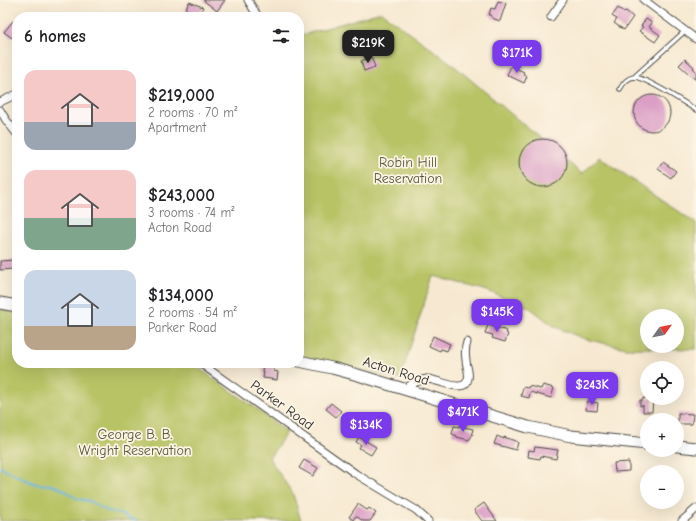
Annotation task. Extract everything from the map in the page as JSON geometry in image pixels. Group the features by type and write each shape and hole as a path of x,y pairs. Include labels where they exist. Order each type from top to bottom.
{"main road":[{"path":"0,303 12,305"},
{"name":"Acton Road","path":"304,362 332,368 509,422 550,432 591,439 640,443"},
{"path":"684,447 696,448"}],"street":[{"path":"248,0 255,12"},
{"path":"551,17 563,0"},
{"path":"644,0 696,40"},
{"path":"0,102 12,96"},
{"path":"0,110 12,128"},
{"path":"404,389 416,381 428,379 458,387 463,386 467,382 468,378 465,353 467,342"},
{"name":"Parker Road","path":"207,368 356,474 416,510 428,521"},
{"path":"682,521 696,509"}],"lane":[{"path":"634,77 685,31"},
{"path":"620,89 629,78 640,78 696,110"}],"green space":[{"name":"Robin Hill Reservation","path":"381,12 451,63 582,174 599,157 696,223 696,349 684,349 684,309 640,309 640,348 626,348 585,339 555,327 530,308 488,291 433,276 400,379 304,357 304,35"},
{"name":"George B. B. Wright Reservation","path":"0,309 12,312 12,368 198,368 253,406 287,432 269,458 293,494 301,521 0,521"}],"building":[{"path":"203,0 225,0 217,11"},
{"path":"498,1 506,3 500,21 489,15 491,8 495,9"},
{"path":"189,2 203,7 201,12 185,11"},
{"path":"618,8 624,12 626,11 633,17 624,30 614,23 617,19 612,16"},
{"path":"646,19 652,23 649,27 660,35 655,42 639,31 643,27 641,26"},
{"path":"12,22 12,38 4,32"},
{"path":"371,57 375,67 364,71 361,61"},
{"path":"685,59 694,67 693,68 696,71 696,80 679,65"},
{"path":"511,66 524,72 523,74 527,76 524,83 507,75"},
{"path":"656,95 665,100 669,106 669,120 665,126 656,131 648,131 639,126 635,120 634,109 639,100 645,96"},
{"path":"538,139 548,139 557,143 563,149 566,154 566,172 557,183 548,187 538,187 529,183 523,177 519,168 519,158 523,149 529,143"},
{"path":"663,162 676,171 671,178 658,169"},
{"path":"12,260 12,269 0,270 0,261"},
{"path":"488,325 507,331 506,333 508,334 505,342 492,338 493,335 485,333"},
{"path":"433,336 450,344 447,351 441,349 440,351 429,346"},
{"path":"262,368 274,368 274,371 278,372 277,380 263,378 264,372 262,372"},
{"path":"543,385 554,388 551,398 530,392 529,398 521,396 523,387 528,388 529,386 541,389"},
{"path":"587,401 598,403 597,411 586,410"},
{"path":"331,403 341,411 336,417 326,409"},
{"path":"643,405 652,405 652,412 643,412"},
{"path":"684,413 693,414 692,424 684,424"},
{"path":"454,426 473,429 473,434 469,440 457,437 452,434"},
{"path":"497,436 518,442 516,450 494,444"},
{"path":"359,437 376,447 371,455 359,448 361,445 356,442"},
{"path":"535,447 558,450 556,459 541,456 540,459 528,457 529,450 534,451"},
{"path":"304,460 318,468 313,476 299,468"},
{"path":"629,462 629,471 615,472 614,463"},
{"path":"484,503 497,521 482,521 474,510"},
{"path":"358,504 367,510 369,508 376,513 370,521 363,521 356,516 353,520 349,517"}],"waterway":[{"path":"0,467 36,484 51,485 60,488 78,499 89,501 107,511 120,514 136,521"}]}
